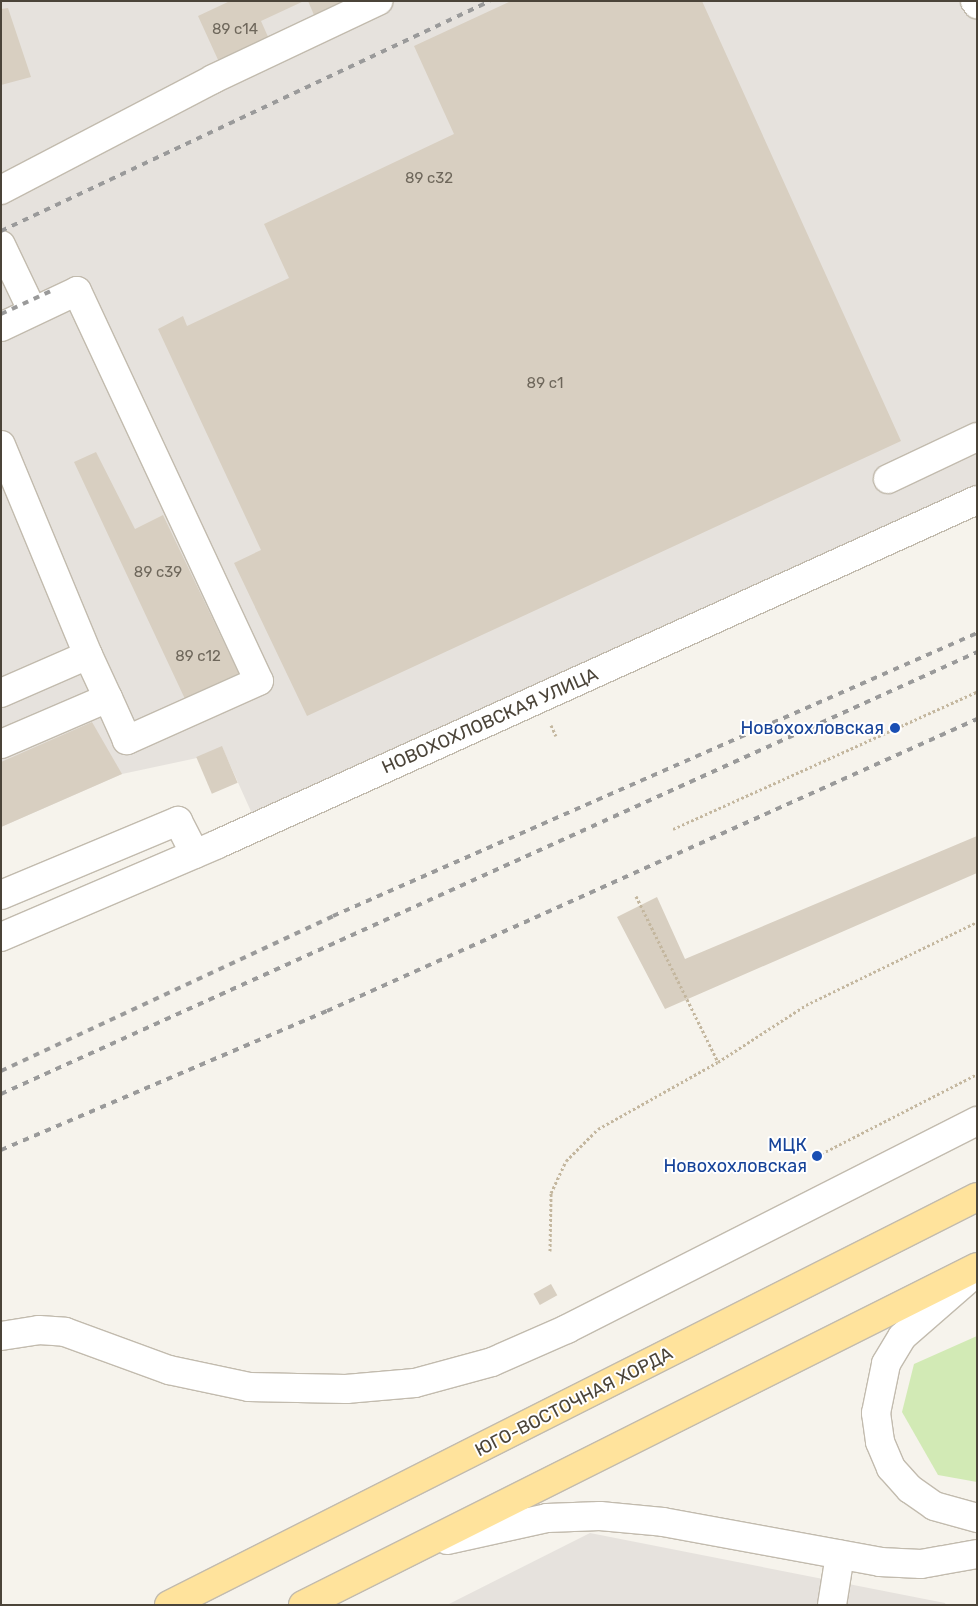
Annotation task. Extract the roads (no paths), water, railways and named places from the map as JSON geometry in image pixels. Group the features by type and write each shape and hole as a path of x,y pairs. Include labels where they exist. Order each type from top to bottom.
{"main road":[{"name":"ЮГО-ВОСТОЧНАЯ ХОРДА","path":"169,1605 977,1197"},
{"path":"303,1605 977,1267"},
{"path":"319,1605 358,1577"}],"street":[{"path":"1,190 213,80 378,1"},
{"path":"1,245 32,310"},
{"path":"1,327 32,310 77,291 259,681 127,740 88,655 1,445"},
{"path":"888,478 977,437"},
{"name":"НОВОХОХЛОВСКАЯ УЛИЦА","path":"1,936 195,854 977,500"},
{"path":"1,692 88,655"},
{"path":"1,744 108,698"},
{"path":"1,895 178,821 195,854"},
{"path":"1,1336 39,1330 65,1332 169,1370 249,1387 346,1389 415,1383 492,1362 567,1329 977,1121"},
{"path":"977,1272 902,1337 886,1364 876,1413 880,1442 891,1468 910,1489 934,1506 977,1518"},
{"path":"419,1547 538,1520 600,1516 663,1522 840,1555 922,1564 977,1554"},
{"path":"832,1605 840,1555"}],"railway":[{"path":"1,231 490,1"},
{"path":"1,314 53,290"},
{"path":"1,1071 333,916 977,633"},
{"path":"1,1094 977,652"},
{"path":"1,1150 327,1011 977,719"}],"place":[{"name":"Новохохловская","path":"895,728"},
{"name":"МЦК Новохохловская","path":"817,1156"}]}
